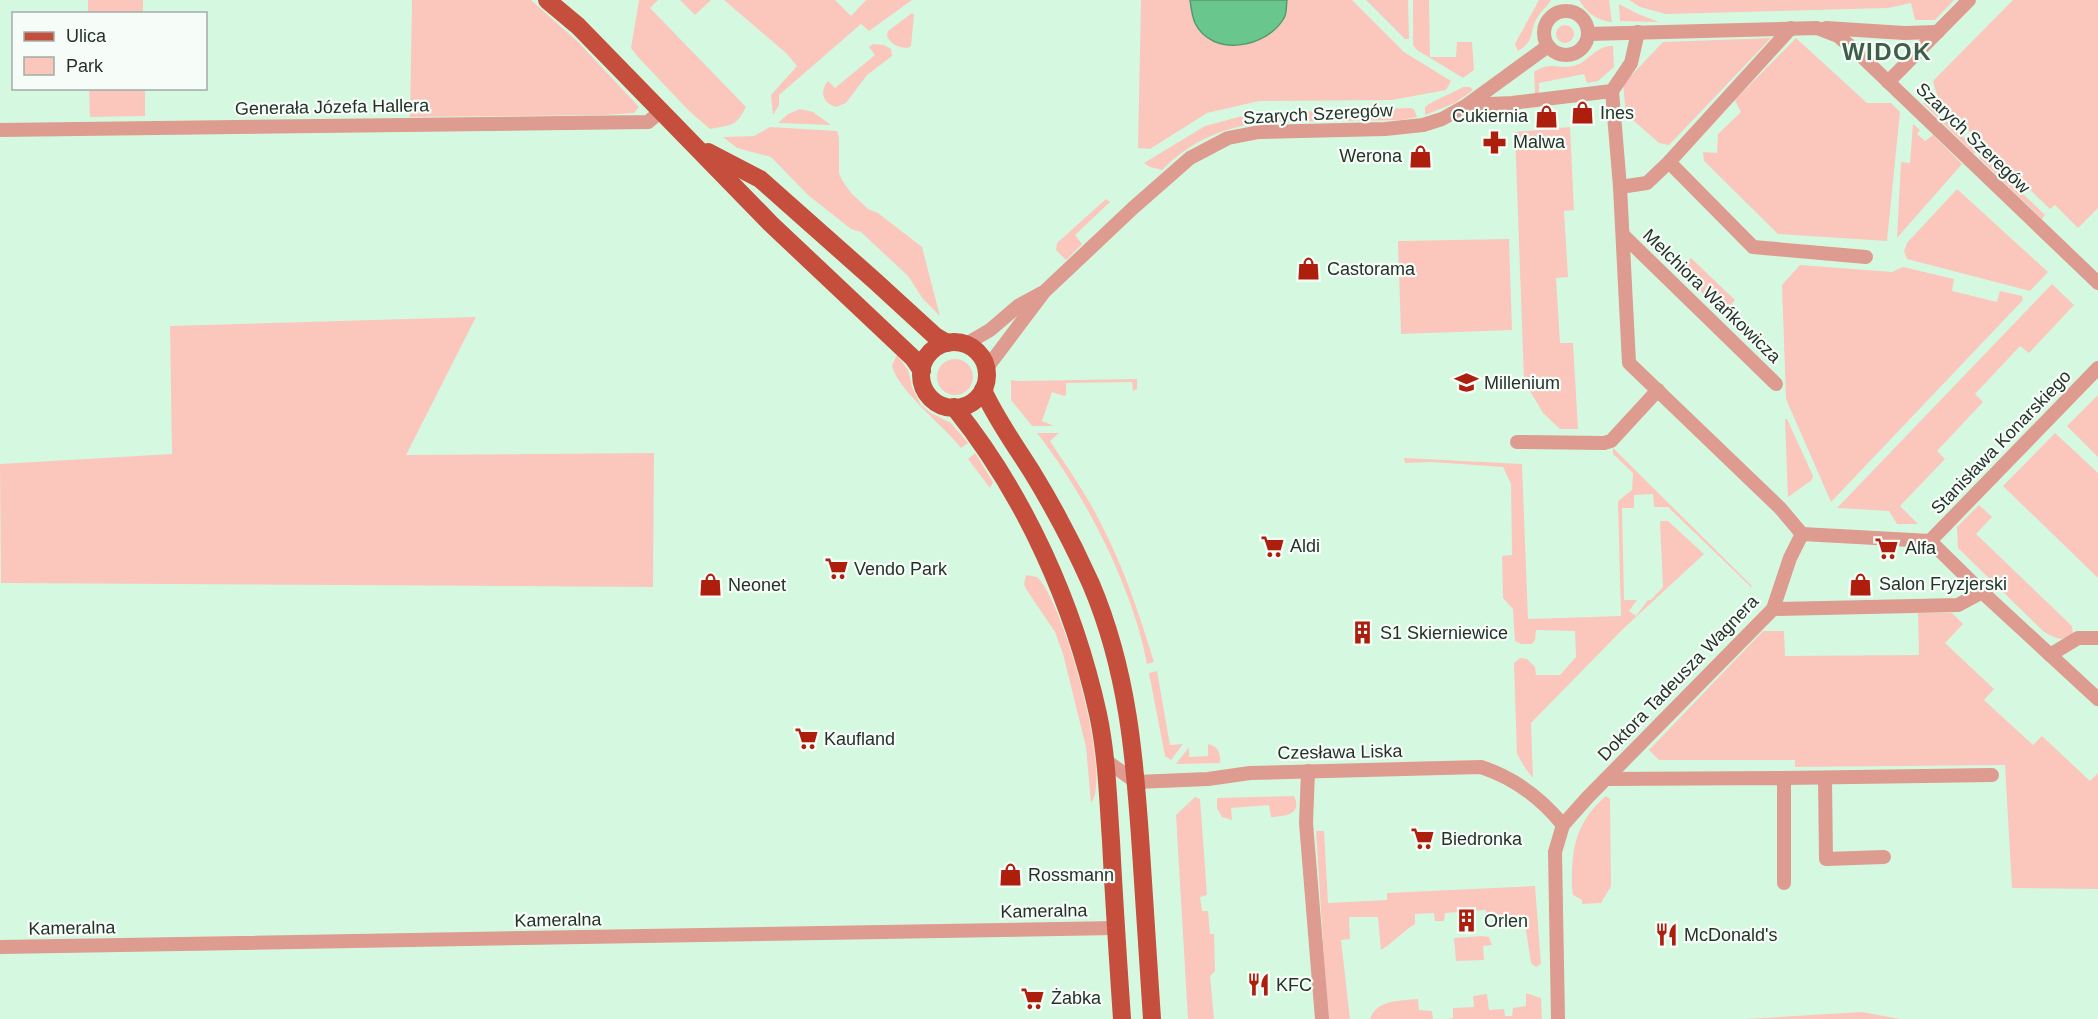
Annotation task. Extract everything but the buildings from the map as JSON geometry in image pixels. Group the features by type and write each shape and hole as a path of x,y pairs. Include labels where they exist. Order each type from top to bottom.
{"main road":[{"path":"547,0 578,26 771,224 913,358 922,371"},
{"path":"696,146 760,179 935,336 947,343"},
{"path":"966,344 976,350 983,359 987,376 983,390 971,403 954,407 945,406 924,389 922,371 927,356 940,345 966,344"},
{"path":"983,390 1068,536 1091,585 1121,674 1129,714 1136,782 1152,1019"},
{"path":"954,407 980,439 1019,503 1062,596 1079,644 1098,716 1105,760 1122,1019"}],"street":[{"path":"1552,16 1575,7 1585,21 1588,34 1584,47 1573,54 1559,54 1545,42 1544,30 1552,16 1556,0"},
{"path":"1888,82 1969,0"},
{"path":"1620,187 1647,183 1669,162 1791,28"},
{"name":"Szarych Szeregów","path":"1588,34 1791,28 1904,33 1938,32"},
{"name":"Szarych Szeregów","path":"1817,28 1838,36 2098,283"},
{"path":"1612,91 1631,63 1638,32"},
{"name":"Szarych Szeregów","path":"986,369 1044,292 1190,158 1228,138 1259,132 1412,127 1442,119 1467,105 1548,46"},
{"name":"Szarych Szeregów","path":"1467,105 1512,103 1612,91"},
{"name":"Melchiora Wańkowicza","path":"1612,91 1620,187 1629,363 1780,508 1802,534"},
{"name":"Generała Józefa Hallera","path":"0,130 648,122 660,112"},
{"path":"1669,162 1753,247 1866,257"},
{"name":"Melchiora Wańkowicza","path":"1623,235 1776,384"},
{"name":"Szarych Szeregów","path":"966,344 990,330 1018,306 1044,292"},
{"name":"Stanisława Konarskiego","path":"1930,541 2098,368"},
{"path":"1517,442 1604,443 1611,441 1658,390"},
{"path":"1802,534 1930,541 2098,699"},
{"name":"Doktora Tadeusza Wagnera","path":"1558,1019 1555,852 1563,825 1773,609 1790,558 1802,534"},
{"path":"1773,609 1958,605 1982,592"},
{"path":"2050,655 2078,638 2098,638"},
{"path":"1105,760 1136,782"},
{"name":"Czesława Liska","path":"1136,782 1208,779 1250,773 1481,767 1517,783 1543,802 1563,825"},
{"path":"1308,771 1306,823 1322,1019"},
{"name":"Doktora Tadeusza Wagnera","path":"1606,779 1992,775"},
{"path":"1784,778 1784,883"},
{"path":"1825,778 1826,859 1884,857"},
{"name":"Kameralna","path":"0,947 1116,928"}],"green space":[{"path":"88,0 143,0 143,12 88,12"},
{"path":"412,0 531,0 578,42 639,107 634,113 604,115 410,117"},
{"path":"639,0 658,0 650,8 746,107 736,122 710,129 689,111 638,57 631,48"},
{"path":"680,0 711,0 695,15"},
{"path":"724,0 835,0 851,16 866,0 912,0 869,31 861,24 779,95 779,105 773,115 771,95 797,66 787,54"},
{"path":"1141,0 1352,0 1404,52 1451,81 1446,90 1392,100 1259,101 1207,113 1150,149 1138,148"},
{"path":"1366,0 1408,0 1409,39 1405,39"},
{"path":"1413,0 1429,0 1430,57 1456,57 1457,42 1472,42 1474,70 1463,78 1417,50 1413,45"},
{"path":"1539,0 1551,0 1536,20 1528,43 1518,51 1515,45 1517,40"},
{"path":"1579,0 1609,0 1612,22 1592,15"},
{"path":"1629,0 1954,0 1935,20 1915,20 1911,3 1888,8 1666,14 1640,7"},
{"path":"2013,0 2098,0 2098,208 2078,228 2055,205 2050,209 1939,102 1933,81"},
{"path":"1619,4 1638,14 1659,22 1620,21"},
{"path":"912,13 914,15 911,46 905,48 895,45 888,38 888,31"},
{"path":"1561,25 1569,25 1574,30 1572,41 1561,43 1556,38 1556,30"},
{"path":"1771,38 1669,145 1659,143 1626,114 1623,84 1663,42"},
{"path":"1796,38 1867,103 1891,103 1900,112 1887,241 1778,234 1704,161 1703,152 1717,153 1718,134 1741,112 1735,100"},
{"path":"873,44 884,45 891,49 892,56 867,75 846,103 836,107 828,103 823,93 828,81 835,88 875,55 869,47"},
{"path":"1613,46 1614,67 1598,81 1587,83 1584,74 1539,83 1539,93 1535,94 1534,72 1540,68 1570,67"},
{"path":"1463,87 1470,87 1473,90 1455,103 1425,115 1425,107"},
{"path":"89,90 145,90 145,116 90,117"},
{"path":"1926,101 1977,150 1974,154 1923,103"},
{"path":"800,109 813,112 831,125 778,123 788,114"},
{"path":"1414,109 1417,117 1401,120 1264,122 1267,113"},
{"path":"1250,114 1253,116 1254,123 1204,139 1172,160 1162,170 1144,163 1205,126"},
{"path":"1913,124 1920,130 1917,134 1925,141 1933,135 1962,164 1897,238 1901,162 1910,163"},
{"path":"770,127 837,131 839,173 842,180 851,193 868,209 878,213 922,247 940,316 923,299 908,276 861,232 851,229 808,195 771,157 737,148 723,137 754,136"},
{"path":"1570,127 1574,210 1564,211 1568,277 1556,278 1560,343 1573,343 1578,429 1560,429 1543,413 1524,381 1515,132"},
{"path":"1982,155 2045,215 2042,219 1979,158"},
{"path":"1957,189 2048,272 2030,291 1907,259 1904,251 1907,243"},
{"path":"1106,199 1110,202 1075,235 1082,244 1066,260 1056,250 1057,243"},
{"path":"1509,239 1512,330 1401,334 1398,241"},
{"path":"1691,258 1735,300 1723,313 1679,270"},
{"path":"1800,265 1892,272 1903,267 1954,279 1952,291 1997,302 2000,291 2022,296 2023,300 1831,502 1786,399 1782,285"},
{"path":"2052,284 2074,305 2029,353 2020,346 1975,394 1983,402 1937,451 1945,459 1900,506 1918,524 1897,524 1889,511 1837,508"},
{"path":"476,317 406,455 654,453 653,587 1,583 0,464 172,454 170,326"},
{"path":"897,355 908,370 912,387 921,405 951,423 968,443 961,448 902,385 892,365"},
{"path":"955,359 968,364 973,377 968,390 955,395 942,390 937,377 942,364"},
{"path":"1137,379 1137,389 1133,391 1132,382 1066,383 1066,395 1052,392 1042,421 1054,426 1032,426 1011,400 1011,380"},
{"path":"2098,395 2098,457 2067,426"},
{"path":"1785,419 1813,476 1812,480 1788,497"},
{"path":"1037,433 1059,433 1050,441 1088,500 1116,554 1154,662 1147,664 1131,604 1105,543 1072,484"},
{"path":"2055,433 2098,473 2098,578 2003,486"},
{"path":"1613,448 1752,586 1668,507 1654,507 1653,494 1634,495 1634,508 1622,508 1624,600 1637,600 1629,611 1636,616 1648,600 1651,600 1663,587 1660,521 1668,521 1704,554 1623,629 1531,723 1533,778 1517,754 1514,663 1520,658 1527,659 1535,667 1536,675 1560,675 1576,657 1575,631 1536,630 1532,644 1521,644 1515,641 1513,609 1503,598 1502,556 1512,555 1511,484 1503,467 1432,462 1405,463 1404,458 1522,464 1528,619 1621,616 1618,501 1632,490 1633,473 1613,454"},
{"path":"975,453 993,482 990,488 968,459"},
{"path":"1979,505 1992,517 1976,534 2072,626 2073,635 2061,639 2043,631 1958,548 1957,527"},
{"path":"1026,575 1037,577 1048,592 1060,618 1082,689 1096,760 1096,787 1091,803 1086,747 1063,654 1055,632 1026,589 1024,584"},
{"path":"1918,613 1952,613 1963,624 1945,643 1994,689 1984,700 2033,745 2042,736 2090,781 2098,773 2098,889 2012,888 2005,765 1795,767 1795,760 1659,760 1649,750 1763,631 1784,631 1785,656 1919,655"},
{"path":"1157,671 1170,745 1183,744 1171,760 1165,756 1149,673"},
{"path":"1208,744 1218,750 1220,763 1176,764 1189,747 1189,757 1208,756"},
{"path":"1294,796 1296,807 1294,811 1281,816 1271,817 1269,805 1231,808 1232,820 1222,817 1217,808 1217,798"},
{"path":"1606,796 1610,799 1611,886 1601,903 1582,904 1582,900 1573,895 1572,889 1574,850 1587,816"},
{"path":"1195,797 1200,799 1207,895 1200,897 1202,911 1208,911 1210,934 1214,934 1215,971 1210,976 1214,1019 1188,1019 1176,815"},
{"path":"1316,831 1324,831 1328,903 1387,900 1387,893 1535,886 1541,964 1536,967 1531,963 1524,917 1487,918 1486,910 1445,913 1444,921 1435,921 1434,913 1415,914 1415,924 1381,950 1378,917 1349,917 1350,939 1341,940 1350,1019 1328,1019"},
{"path":"1489,937 1492,945 1483,946 1484,960 1456,961 1454,938"},
{"path":"1526,993 1541,998 1542,1019 1447,1019 1453,1018 1453,1008 1474,1007 1473,996 1487,994 1489,1010 1504,1009 1505,1016 1512,1016 1513,1008 1526,1006"},
{"path":"1418,999 1419,1010 1432,1011 1433,1019 1370,1019 1373,1012 1384,1004"},
{"path":"1862,1012 1900,1019 1747,1019"}],"shaded area":[{"path":"1190,0 1287,0 1285,16 1276,28 1253,42 1226,45 1203,34 1195,23"}],"place":[{"name":"Ines","path":"1582,113"},
{"name":"Cukiernia","path":"1546,116"},
{"name":"Malwa","path":"1495,142"},
{"name":"Werona","path":"1420,156"},
{"name":"Castorama","path":"1309,269"},
{"name":"Millenium","path":"1466,383"},
{"name":"Aldi","path":"1272,546"},
{"name":"Alfa","path":"1887,548"},
{"name":"Vendo Park","path":"836,569"},
{"name":"Salon Fryzjerski","path":"1861,584"},
{"name":"Neonet","path":"710,585"},
{"name":"S1 Skierniewice","path":"1362,633"},
{"name":"Kaufland","path":"806,739"},
{"name":"Biedronka","path":"1423,839"},
{"name":"Rossmann","path":"1010,875"},
{"name":"Orlen","path":"1466,921"},
{"name":"McDonald's","path":"1666,935"},
{"name":"KFC","path":"1258,985"},
{"name":"Żabka","path":"1033,998"}],"district":[{"name":"WIDOK","path":"1887,51"}]}
